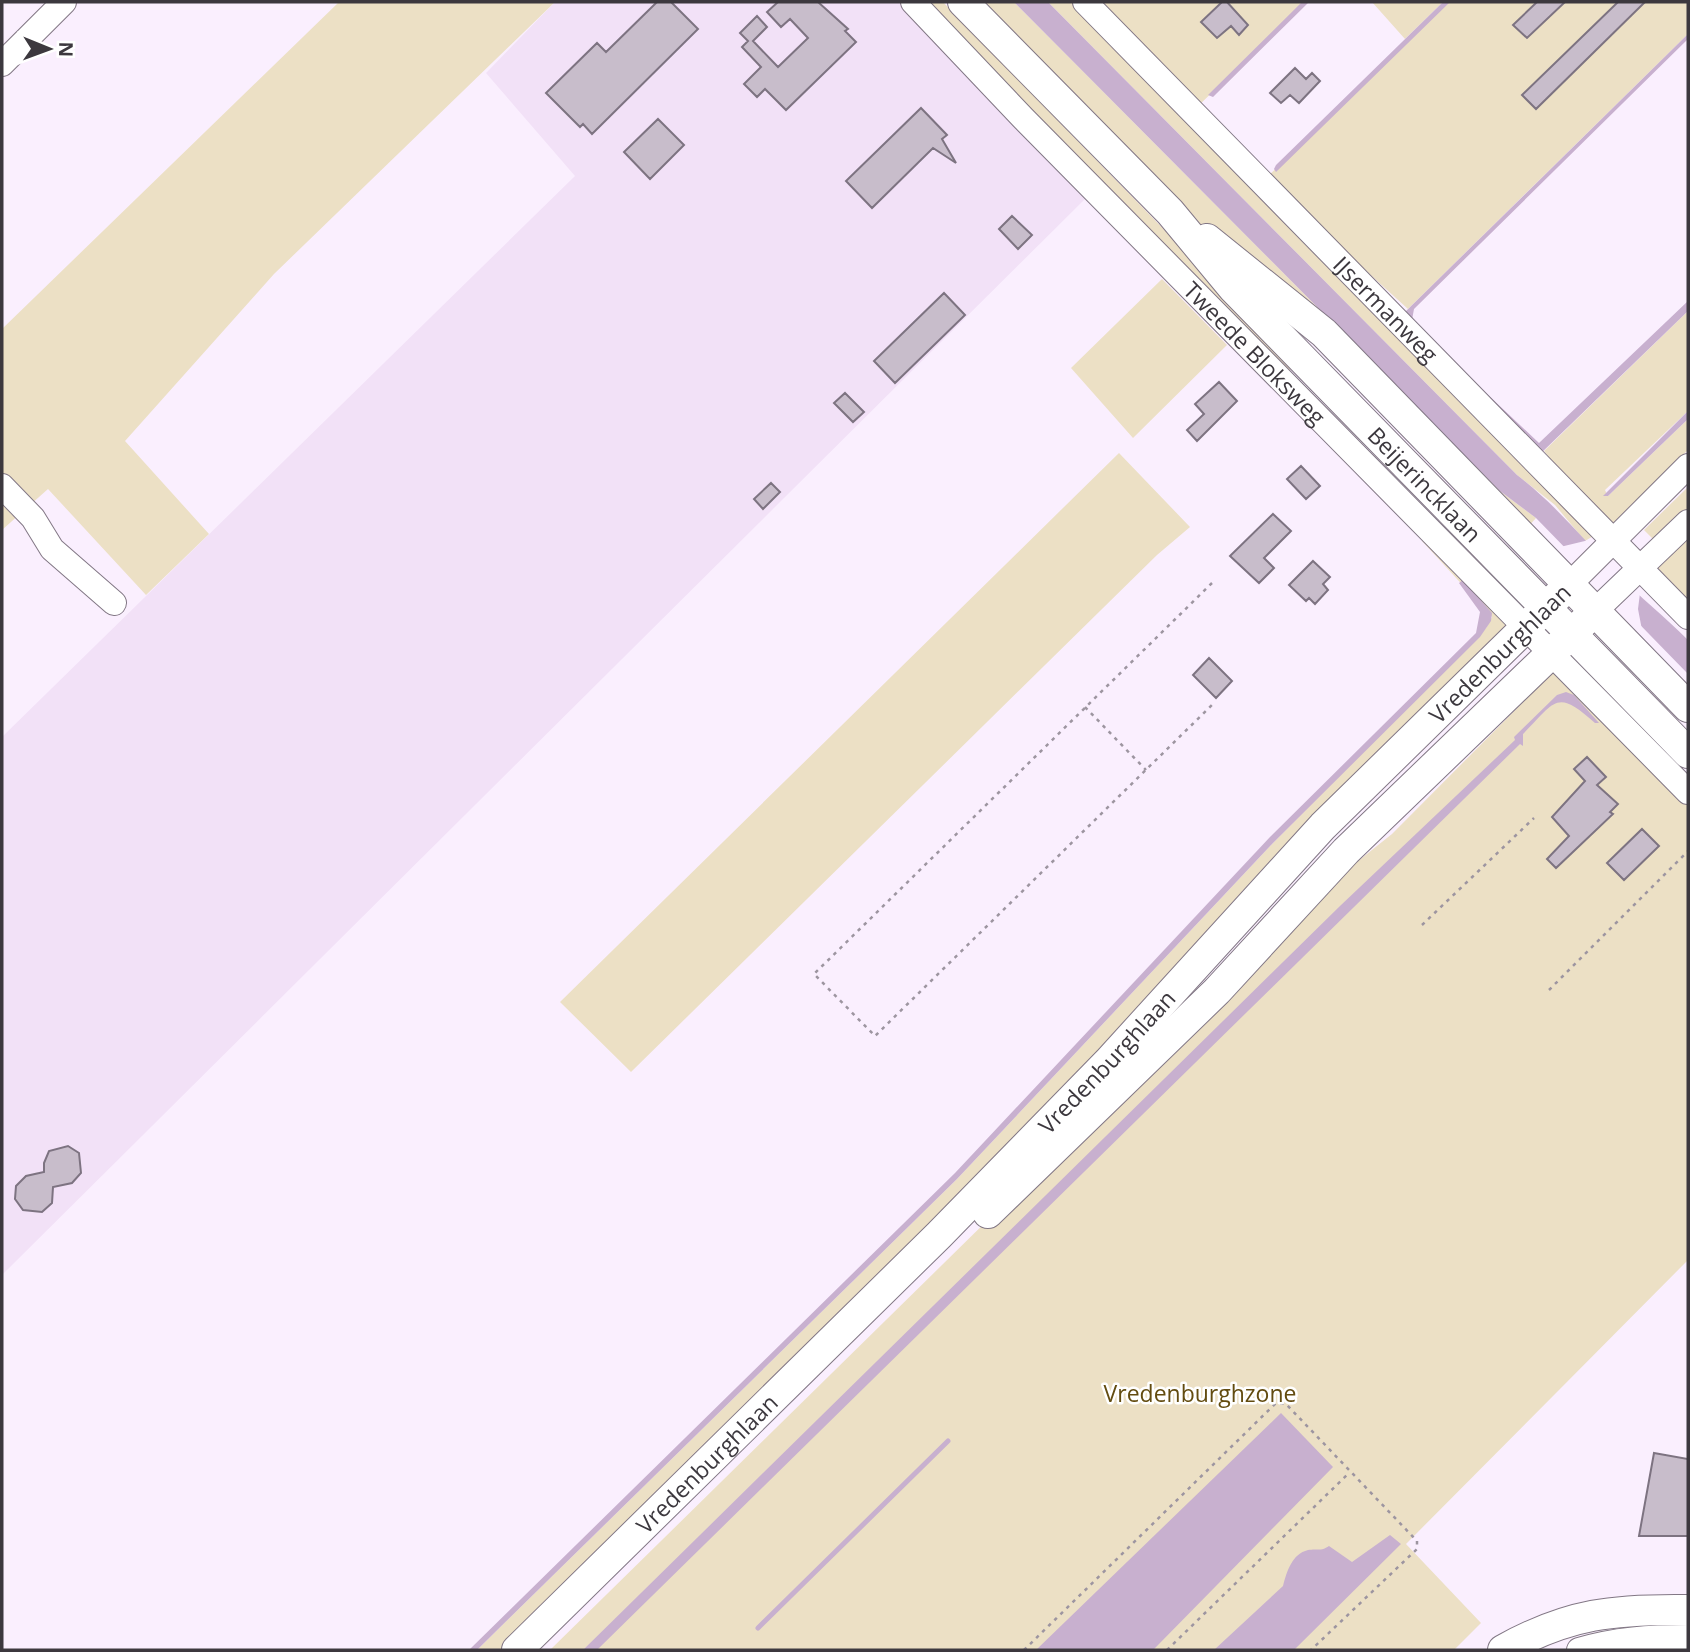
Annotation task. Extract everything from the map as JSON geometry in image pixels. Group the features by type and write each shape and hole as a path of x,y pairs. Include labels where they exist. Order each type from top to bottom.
{"main road":[{"name":"Beijerincklaan","path":"963,2 1170,212 1233,288 1562,645 1636,697 1688,753"},
{"name":"Beijerincklaan","path":"1170,212 1226,252 1324,333 1602,604 1657,674 1688,706"},
{"name":"Vredenburghlaan","path":"517,1650 939,1235 1108,1062 1323,826 1576,578"},
{"name":"Vredenburghlaan","path":"543,1650 1217,990 1346,851 1602,604"},
{"path":"1503,1650 1560,1622 1619,1609 1688,1609"}],"street":[{"path":"2,64 64,2"},
{"name":"Tweede Bloksweg","path":"912,2 1023,118 1536,617"},
{"name":"IJsermanweg","path":"1085,2 1607,547 1633,573 1688,617"},
{"name":"Vredenburghlaan","path":"1576,578 1688,466"},
{"path":"2,486 33,518 52,549 114,603"},
{"name":"Vredenburghlaan","path":"1602,604 1688,522"},
{"path":"1562,645 1688,792"},
{"path":"1579,1650 1600,1643 1652,1637 1688,1637"}],"path":[{"path":"1212,583 814,974 875,1036 1215,702"},
{"path":"1086,707 1146,770"},
{"path":"1422,925 1534,818"},
{"path":"1549,990 1688,851"},
{"path":"1024,1650 1276,1402 1286,1404 1349,1473 1417,1541 1417,1549 1311,1650"},
{"path":"1167,1650 1349,1473"}],"shaded area":[{"path":"555,2 905,2 1087,197 2,1275 2,737 575,176 486,73"},
{"path":"1014,2 1048,2 1517,475 1544,498 1617,574 1688,640 1688,674 1536,518 1500,491"},
{"path":"1302,2 1309,2 1213,97 1208,95"},
{"path":"1443,2 1450,2 1276,172 1276,165"},
{"path":"1688,34 1688,39 1414,309 1412,320 1474,381 1472,383 1402,315"},
{"path":"1688,301 1688,311 1538,456 1482,399 1487,394 1539,443"},
{"path":"1688,411 1688,419 1608,496 1603,496"},
{"path":"1463,580 1492,613 1491,621 1480,637 1273,843 957,1179 477,1650 469,1650 955,1173 1270,837 1476,633 1480,612 1459,583"},
{"path":"1566,692 1574,695 1599,723 1564,702 1557,703 1543,713 1523,734 1523,746 1520,744 597,1650 583,1650 1340,906 1515,740 1514,737 1557,695"},
{"path":"1281,1413 1333,1467 1153,1650 1036,1650"},
{"path":"1390,1535 1401,1544 1294,1650 1214,1650 1283,1586 1291,1564 1302,1552 1329,1546 1352,1562"}],"green space":[{"path":"339,2 555,2 274,274 125,441 209,534 146,595 48,489 2,530 2,329"},
{"path":"922,2 943,2 1250,318 1291,369 1286,373"},
{"path":"980,2 1014,2 1500,491 1536,518 1527,528 1272,282 1182,209"},
{"path":"1048,2 1075,2 1595,535 1585,541 1555,505 1517,475"},
{"path":"1090,2 1306,2 1196,108"},
{"path":"1372,2 1443,2 1405,39"},
{"path":"1447,2 1688,2 1688,34 1408,309 1265,179"},
{"path":"1162,279 1227,345 1133,438 1071,368"},
{"path":"1688,311 1688,411 1605,490 1608,496 1688,419 1688,450 1608,528 1584,503 1544,451"},
{"path":"1119,453 1190,527 1157,555 631,1072 560,1002"},
{"path":"1688,487 1688,508 1655,541 1644,530"},
{"path":"1688,533 1688,621 1650,571"},
{"path":"1429,540 1512,621 1186,967 511,1650 477,1650 957,1179 1273,843 1486,628 1492,617 1422,541"},
{"name":"Vredenburghzone","path":"1562,663 1688,792 1688,1260 1406,1544 1481,1623 1454,1650 585,1650 589,1645 583,1650 550,1650 1333,881 1392,834"}],"pier":[{"path":"1589,540 1640,593 1638,609 1642,630 1560,547"}],"building":[{"path":"657,2 671,2 698,29 592,134 583,124 580,127 546,93 597,43 606,52"},
{"path":"778,2 818,2 848,29 845,31 856,42 786,110 765,89 757,97 744,84 761,67 742,47 748,41 740,33 757,16 767,27 753,41 778,67 808,38 790,19 781,27 767,12"},
{"path":"1222,2 1227,2 1248,25 1239,35 1231,26 1217,38 1201,22"},
{"path":"1537,2 1565,2 1527,38 1513,25"},
{"path":"1618,2 1645,2 1536,109 1522,95"},
{"path":"1295,68 1306,79 1312,73 1320,81 1299,103 1290,95 1281,103 1270,93"},
{"path":"921,108 947,135 942,139 956,163 933,148 872,208 846,181"},
{"path":"658,119 684,145 650,179 624,152"},
{"path":"1012,216 1032,235 1018,249 999,229"},
{"path":"944,293 965,315 895,383 874,361"},
{"path":"1219,382 1237,401 1197,441 1187,430 1204,414 1195,404"},
{"path":"845,393 864,412 853,422 834,403"},
{"path":"1301,466 1320,486 1306,499 1287,479"},
{"path":"771,483 780,492 763,509 754,499"},
{"path":"1273,514 1291,531 1264,558 1274,568 1259,583 1230,556"},
{"path":"1313,561 1330,577 1323,584 1328,590 1315,604 1309,598 1306,601 1289,585"},
{"path":"1209,658 1232,681 1216,698 1193,675"},
{"path":"1587,757 1606,777 1597,785 1618,804 1610,812 1613,814 1556,868 1547,859 1569,836 1552,817 1585,781 1574,769"},
{"path":"1642,829 1659,846 1624,880 1607,863"},
{"path":"68,1146 79,1153 81,1173 72,1183 53,1187 52,1203 42,1212 23,1210 15,1199 16,1186 26,1176 44,1172 49,1151"},
{"path":"1654,1453 1688,1459 1688,1536 1639,1536"}],"waterway":[{"path":"758,1628 948,1441"}]}
